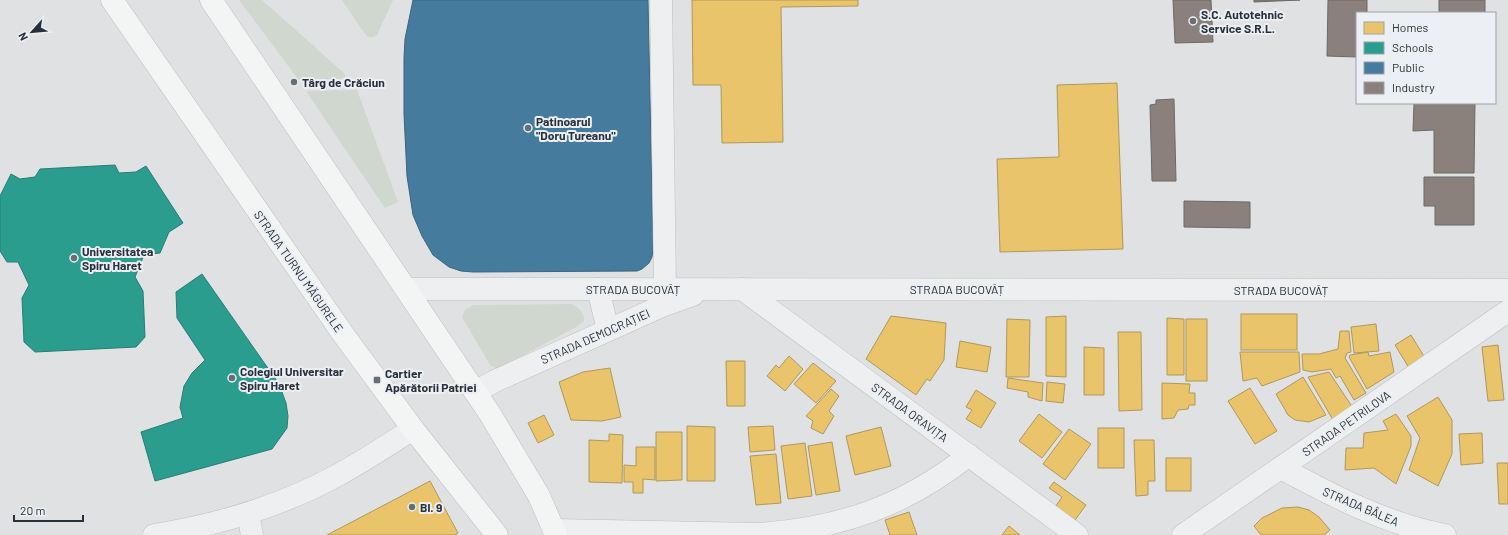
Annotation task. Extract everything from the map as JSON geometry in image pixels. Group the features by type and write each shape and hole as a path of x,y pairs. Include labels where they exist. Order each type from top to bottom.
{"main road":[{"name":"STRADA TURNU MĂGURELE","path":"112,0 343,334 413,429 497,535"},
{"path":"211,0 475,392 539,496 555,533"}],"street":[{"path":"661,0 665,290"},
{"name":"STRADA BUCOVĂȚ","path":"406,289 1508,290"},
{"path":"598,289 608,330"},
{"name":"STRADA ORAVIȚA","path":"742,289 1077,535"},
{"name":"STRADA DEMOCRAȚIEI","path":"475,392 494,381 677,300 701,292 717,290"},
{"name":"STRADA PETRILOVA","path":"1183,535 1508,310"},
{"path":"154,535 175,532 248,514 301,493 338,475 413,429"},
{"path":"555,533 757,534 784,533 814,528 861,515 904,497 938,479 969,455"},
{"name":"STRADA BÂLEA","path":"1281,468 1339,499 1384,518 1428,532 1445,535"},
{"path":"248,514 252,535"}],"shaded area":[{"path":"239,0 262,0 345,74 345,77 340,79 298,79"},
{"path":"342,0 393,0 377,35 368,37"},
{"path":"357,90 398,202 385,208 306,91"},
{"path":"572,304 581,311 584,321 578,326 497,369 490,365 462,317 465,310 473,305"}],"building: Homes":[{"path":"692,0 858,0 858,6 781,7 783,142 722,143 721,85 693,85"},
{"path":"1117,83 1123,249 1000,252 997,159 1059,157 1057,85"},
{"path":"1241,314 1297,314 1297,350 1241,350"},
{"path":"891,316 946,323 944,360 930,381 927,379 916,395 866,359"},
{"path":"1066,316 1066,377 1046,376 1046,317"},
{"path":"1167,318 1184,319 1184,375 1167,375"},
{"path":"1007,319 1030,320 1029,377 1006,377"},
{"path":"1186,319 1207,319 1207,381 1186,381"},
{"path":"1376,324 1379,351 1354,353 1351,327"},
{"path":"1340,331 1349,331 1351,352 1347,353 1345,358 1366,393 1354,400 1340,376 1336,378 1331,369 1312,372 1303,370 1302,354 1319,354 1338,349"},
{"path":"1118,332 1141,332 1142,410 1119,411"},
{"path":"1411,335 1425,358 1409,368 1395,345"},
{"path":"960,341 991,347 987,372 956,367"},
{"path":"1498,345 1504,400 1488,401 1482,347"},
{"path":"1084,347 1104,348 1104,395 1084,395"},
{"path":"1240,352 1299,352 1300,372 1262,386 1257,378 1243,381"},
{"path":"1368,352 1369,356 1390,352 1394,372 1367,389 1349,357 1350,355"},
{"path":"789,356 803,369 785,391 767,376 776,365 779,368"},
{"path":"726,361 745,361 745,406 727,406"},
{"path":"813,363 836,381 816,403 794,384"},
{"path":"610,368 621,417 602,421 571,420 559,382 583,372"},
{"path":"1329,372 1353,408 1333,420 1308,377"},
{"path":"1303,377 1326,415 1309,422 1295,420 1288,415 1276,394"},
{"path":"1008,378 1043,383 1042,401 1028,397 1028,392 1007,388"},
{"path":"1047,382 1065,384 1063,403 1046,401"},
{"path":"1162,383 1190,384 1189,393 1195,393 1195,405 1189,405 1188,409 1178,410 1174,418 1162,419"},
{"path":"1250,388 1277,431 1255,444 1228,401"},
{"path":"831,389 839,396 829,411 834,416 823,434 811,428 813,421 806,416"},
{"path":"976,390 996,403 981,428 966,419 972,410 966,407"},
{"path":"1438,397 1452,420 1452,454 1438,486 1409,470 1420,438 1407,416"},
{"path":"1039,414 1062,432 1042,458 1019,441"},
{"path":"1396,414 1411,436 1411,446 1396,484 1374,468 1345,470 1346,448 1363,448 1364,433 1388,430 1383,421"},
{"path":"544,415 554,435 538,443 528,423"},
{"path":"687,426 715,427 715,481 687,481"},
{"path":"773,426 775,450 750,452 748,427"},
{"path":"881,427 891,466 855,475 846,436"},
{"path":"1098,428 1124,428 1124,468 1098,468"},
{"path":"1069,429 1091,444 1065,480 1043,464"},
{"path":"656,432 682,432 682,480 656,481"},
{"path":"1482,433 1483,463 1461,465 1459,434"},
{"path":"609,434 623,435 622,483 589,482 589,440 609,441"},
{"path":"1134,440 1154,440 1155,481 1148,481 1148,495 1136,496"},
{"path":"832,442 840,491 816,495 808,446"},
{"path":"805,443 812,496 788,499 781,446"},
{"path":"636,447 655,447 655,480 643,479 643,493 633,493 633,482 624,482 624,465 636,466"},
{"path":"776,454 781,503 756,505 750,456"},
{"path":"1166,458 1191,458 1191,491 1166,491"},
{"path":"1497,463 1508,463 1508,504 1499,504"},
{"name":"Bl. 9","path":"430,481 458,533 455,535 327,535"},
{"path":"1054,482 1086,505 1075,520 1056,506 1062,497 1049,488"},
{"path":"1298,507 1309,510 1319,517 1330,530 1324,535 1261,535 1254,526 1262,518 1282,508"},
{"path":"909,512 917,535 890,535 885,520"},
{"path":"1009,526 1020,535 1002,535"}],"building: Schools":[{"name":"Universitatea Spiru Haret","path":"115,165 119,173 136,172 146,166 183,223 169,232 160,253 144,255 135,277 143,291 145,337 136,347 35,352 24,342 22,298 29,285 18,262 7,262 0,251 0,196 11,174 20,179 35,177 40,169"},
{"name":"Colegiul Universitar Spiru Haret","path":"202,274 279,384 286,403 288,416 287,428 272,449 155,481 141,432 183,418 180,407 184,386 192,373 205,360 177,318 176,292"}],"building: Public":[{"name":"Patinoarul \"Doru Tureanu\"","path":"413,0 648,0 653,248 652,257 649,263 637,271 473,272 461,271 449,267 433,255 422,236 413,215 407,176 404,114 404,58 405,39"}],"building: Industry":[{"name":"S.C. Autotehnic Service S.R.L.","path":"1173,0 1211,0 1213,42 1175,43"},
{"path":"1254,0 1300,0 1254,2"},
{"path":"1328,0 1367,0 1367,12 1356,12 1356,57 1327,56"},
{"path":"1439,0 1485,0 1485,12 1439,12"},
{"path":"1174,99 1176,181 1152,181 1150,105 1156,104 1156,100"},
{"path":"1414,104 1475,104 1474,173 1434,173 1434,130 1413,131"},
{"path":"1424,177 1474,177 1474,225 1435,225 1435,206 1424,206"},
{"path":"1184,201 1250,202 1250,228 1184,227"}],"place":[{"name":"S.C. Autotehnic Service S.R.L.","path":"1193,21"},
{"name":"Târg de Crăciun","path":"294,82"},
{"name":"Patinoarul \"Doru Tureanu\"","path":"528,128"},
{"name":"Universitatea Spiru Haret","path":"74,258"},
{"name":"Colegiul Universitar Spiru Haret","path":"232,378"},
{"name":"Cartier Apărătorii Patriei","path":"377,380"},
{"name":"Bl. 9","path":"412,507"}]}
